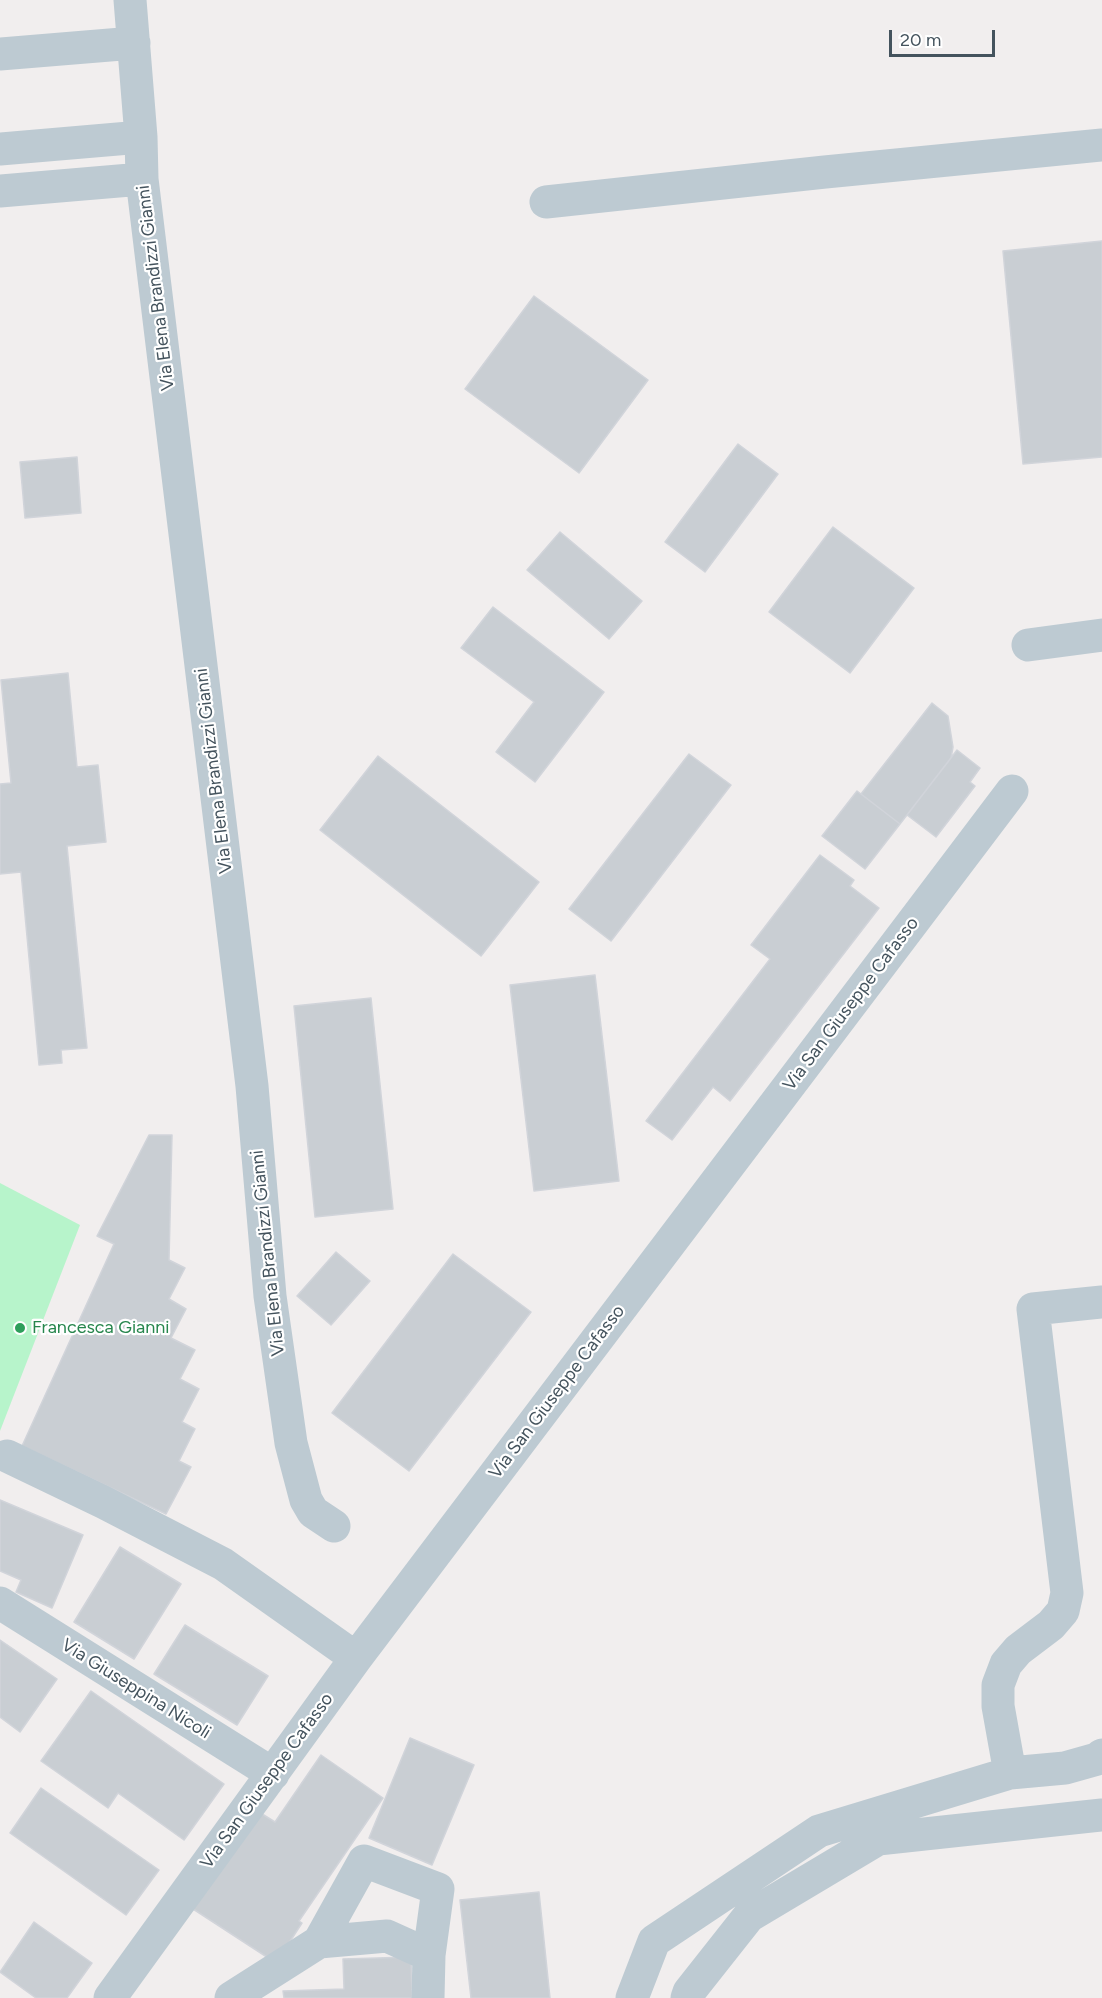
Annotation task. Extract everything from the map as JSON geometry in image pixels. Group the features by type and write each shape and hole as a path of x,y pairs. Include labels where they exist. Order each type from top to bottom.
{"street":[{"name":"Via Elena Brandizzi Gianni","path":"130,0 141,137 142,179 252,1086 272,1307 291,1443 306,1500 314,1512 334,1526"},
{"path":"0,54 134,43"},
{"path":"0,149 141,137"},
{"path":"546,202 825,172 1102,146"},
{"path":"0,191 142,179"},
{"path":"1028,645 1102,635"},
{"name":"Via San Giuseppe Cafasso","path":"110,1998 356,1658 1012,791"},
{"path":"1010,1773 998,1706 998,1685 1006,1664 1017,1650 1051,1625 1063,1611 1067,1593 1033,1309 1102,1302"},
{"path":"7,1455 223,1564 356,1658"},
{"name":"Via Giuseppina Nicoli","path":"0,1603 273,1774"},
{"path":"632,1998 654,1941 819,1831 1010,1773 1065,1768 1102,1755"},
{"path":"687,1998 689,1992 749,1916 878,1839 1102,1815"},
{"path":"319,1942 364,1861 438,1889 429,1955 428,1998"},
{"path":"231,1998 319,1942 387,1936 429,1955"}],"green space":[{"name":"Francesca Gianni","path":"0,1183 80,1225 0,1431"}],"building":[{"path":"1102,241 1102,457 1023,464 1003,251"},
{"path":"534,296 648,380 579,473 465,389"},
{"path":"738,444 778,474 705,572 665,542"},
{"path":"77,457 81,513 25,518 20,462"},
{"path":"833,527 914,588 850,673 769,612"},
{"path":"560,532 642,601 609,639 527,570"},
{"path":"493,607 604,692 535,782 496,752 534,702 461,648"},
{"path":"68,673 77,767 98,765 106,842 67,846 87,1048 61,1050 62,1063 39,1065 21,872 0,874 0,784 11,783 1,680"},
{"path":"932,703 948,716 953,747 951,758 900,824 861,794"},
{"path":"957,750 980,768 970,782 975,786 936,837 907,815"},
{"path":"689,754 731,785 611,941 569,909"},
{"path":"378,756 539,882 481,956 320,830"},
{"path":"857,791 900,824 865,869 822,836"},
{"path":"820,855 854,880 850,886 879,908 730,1101 713,1087 672,1140 646,1121 770,959 751,945"},
{"path":"595,975 619,1181 534,1191 510,985"},
{"path":"371,998 393,1209 315,1217 294,1006"},
{"path":"149,1135 172,1135 169,1260 185,1268 169,1299 186,1309 171,1338 195,1350 180,1379 199,1389 182,1422 195,1429 179,1461 191,1467 166,1514 22,1446 114,1244 97,1236"},
{"path":"336,1252 370,1281 331,1325 297,1296"},
{"path":"453,1254 531,1312 409,1471 332,1413"},
{"path":"0,1500 83,1535 52,1608 16,1592 21,1580 0,1571"},
{"path":"120,1547 181,1584 134,1659 74,1622"},
{"path":"185,1625 268,1676 237,1725 154,1674"},
{"path":"0,1640 57,1679 20,1732 0,1717"},
{"path":"91,1691 224,1784 184,1840 118,1793 108,1808 41,1761"},
{"path":"410,1738 474,1765 432,1865 369,1838"},
{"path":"321,1755 383,1798 299,1921 302,1923 276,1963 190,1907 259,1812 275,1822"},
{"path":"41,1788 159,1870 126,1915 10,1833"},
{"path":"539,1892 550,1998 471,1998 460,1900"},
{"path":"34,1922 92,1963 67,1998 36,1998 0,1972"},
{"path":"411,1957 412,1998 284,1998 283,1991 344,1989 343,1959"}],"place":[{"name":"Francesca Gianni","path":"20,1328"}]}
